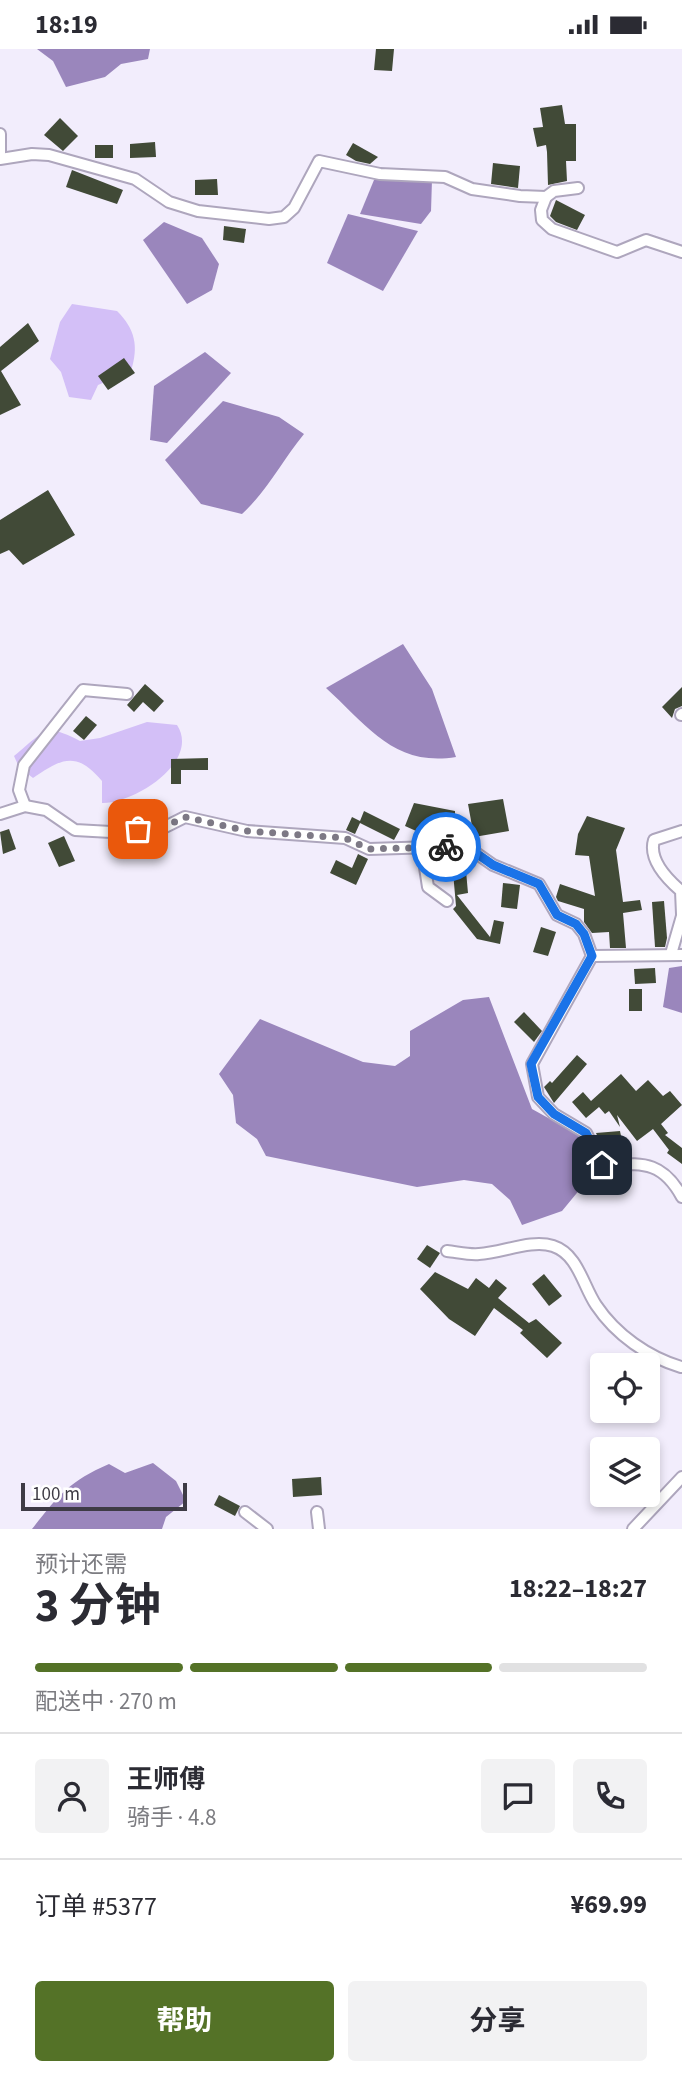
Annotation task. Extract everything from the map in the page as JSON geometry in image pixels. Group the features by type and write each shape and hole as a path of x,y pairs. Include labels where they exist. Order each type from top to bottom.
{"street":[{"path":"0,134 0,153"},
{"path":"0,159 32,154 49,155 135,179 169,202 198,211 269,219 284,217 294,208 319,161 380,174 445,177 484,191 546,197"},
{"path":"578,188 554,191 546,197 541,210 542,220 552,229 617,252 646,240 682,252"},
{"path":"25,806 19,790 24,765 83,690 127,694"},
{"path":"0,814 25,806 46,810 75,830 111,832 164,827 185,817 247,831 345,838 369,849 466,846 493,865 539,884 557,915 576,924 584,934 592,956 531,1064 538,1097 554,1114 586,1133 602,1165 648,1163 669,1176 682,1197"},
{"path":"592,956 676,954 682,915 681,891 662,873 652,846 654,840 682,831"},
{"path":"422,848 428,887 447,901"},
{"path":"447,1251 478,1254 544,1244 556,1247 570,1255 597,1307 640,1349 657,1360 682,1367 682,1361"},
{"path":"633,1529 682,1477"},
{"path":"317,1511 319,1529"},
{"path":"246,1512 267,1529"}],"shaded area":[{"path":"37,49 150,49 148,59 121,64 105,77 66,87 53,61"},
{"path":"374,180 432,180 431,211 421,224 360,214"},
{"path":"348,214 418,231 383,291 327,263"},
{"path":"164,222 202,238 219,264 212,290 187,304 143,240"},
{"path":"72,304 117,311 128,324 134,338 135,354 131,371 98,385 91,400 69,397 61,372 50,359 60,322"},
{"path":"205,352 231,373 167,443 150,440 154,386"},
{"path":"223,401 279,417 304,434 259,496 242,514 201,504 165,460"},
{"path":"403,644 432,689 456,757 415,756 399,750 369,729 326,688"},
{"path":"147,722 177,725 182,739 180,753 172,766 146,789 115,801 102,803 102,781 93,771 76,761 60,762 33,778 19,767 14,756 45,732 59,732 80,741 100,738"},
{"path":"682,966 682,1013 663,1007 669,968"},
{"path":"489,997 532,1109 579,1135 605,1176 581,1188 562,1211 522,1225 510,1200 492,1184 464,1180 417,1187 266,1156 257,1139 236,1123 233,1095 219,1074 260,1019 363,1062 395,1066 410,1056 410,1031 463,1000"},
{"path":"153,1463 176,1481 186,1501 166,1517 162,1529 32,1529 65,1491 83,1477 109,1464 125,1473"}],"building":[{"path":"376,49 394,49 392,71 374,70"},
{"path":"562,105 565,124 576,124 576,161 566,161 567,181 548,185 546,145 537,147 533,128 543,127 540,108"},
{"path":"60,118 78,136 63,151 44,135"},
{"path":"155,142 156,157 130,158 130,144"},
{"path":"353,143 378,157 370,164 356,161 346,155"},
{"path":"95,145 113,145 113,158 95,158"},
{"path":"493,163 520,166 518,188 491,184"},
{"path":"72,170 123,190 117,204 66,187"},
{"path":"217,179 218,195 195,195 195,180"},
{"path":"556,200 585,215 577,230 556,222 550,216"},
{"path":"224,226 246,229 244,243 223,240"},
{"path":"28,323 39,341 1,371 21,405 0,415 0,347"},
{"path":"124,358 135,373 108,390 98,376"},
{"path":"48,490 75,535 23,565 9,550 0,554 0,520"},
{"path":"145,684 164,701 154,712 143,702 134,712 127,705"},
{"path":"682,687 682,706 675,709 672,718 662,707"},
{"path":"86,716 97,725 84,740 73,731"},
{"path":"208,758 208,770 181,770 181,784 171,784 171,759"},
{"path":"155,799 158,820 132,822 129,804"},
{"path":"503,799 509,831 474,837 468,804"},
{"path":"414,803 455,811 455,832 450,839 434,839 405,826"},
{"path":"364,811 400,829 394,840 360,823 355,834 346,830 352,817 360,821"},
{"path":"587,816 625,828 616,850 623,902 640,900 642,910 623,913 626,948 610,948 609,932 592,933 584,922 584,909 558,901 556,897 560,884 595,896 589,856 575,855 578,834"},
{"path":"9,829 16,849 3,854 0,832"},
{"path":"64,836 75,861 59,867 48,843"},
{"path":"358,854 368,859 356,885 330,873 336,860 352,868"},
{"path":"466,871 468,893 457,895 490,937 494,920 504,922 500,944 477,939 453,909 456,906 453,872"},
{"path":"503,883 520,885 517,909 501,907"},
{"path":"664,901 667,938 665,947 655,947 652,902"},
{"path":"541,927 556,932 548,956 533,952"},
{"path":"655,968 656,983 635,984 634,969"},
{"path":"629,989 642,989 642,1011 629,1011"},
{"path":"524,1012 542,1031 534,1042 514,1022"},
{"path":"577,1055 587,1064 554,1103 544,1087 550,1081 552,1083"},
{"path":"621,1074 636,1091 648,1080 663,1096 670,1091 682,1105 661,1124 668,1133 665,1135 682,1148 682,1164 667,1153 669,1150 653,1129 637,1141 617,1115 620,1127 609,1111 605,1114 599,1107 586,1118 572,1102 583,1092 591,1101"},
{"path":"620,1131 624,1151 605,1153 596,1133"},
{"path":"427,1245 440,1253 430,1268 417,1259"},
{"path":"435,1272 468,1289 476,1278 489,1288 496,1279 507,1288 498,1298 529,1323 536,1319 562,1343 547,1358 520,1333 523,1330 494,1308 475,1336 449,1319 420,1289"},
{"path":"544,1274 562,1296 549,1306 532,1284"},
{"path":"321,1477 322,1495 293,1497 292,1479"},
{"path":"219,1495 240,1506 235,1516 214,1505"}],"way so far":[{"path":"138,829 164,827 185,817 247,831 345,838 369,849 446,847"}],"route":[{"path":"446,847 466,846 493,865 539,884 557,915 576,924 584,934 592,956 531,1064 538,1097 554,1114 586,1133 602,1165"}]}
